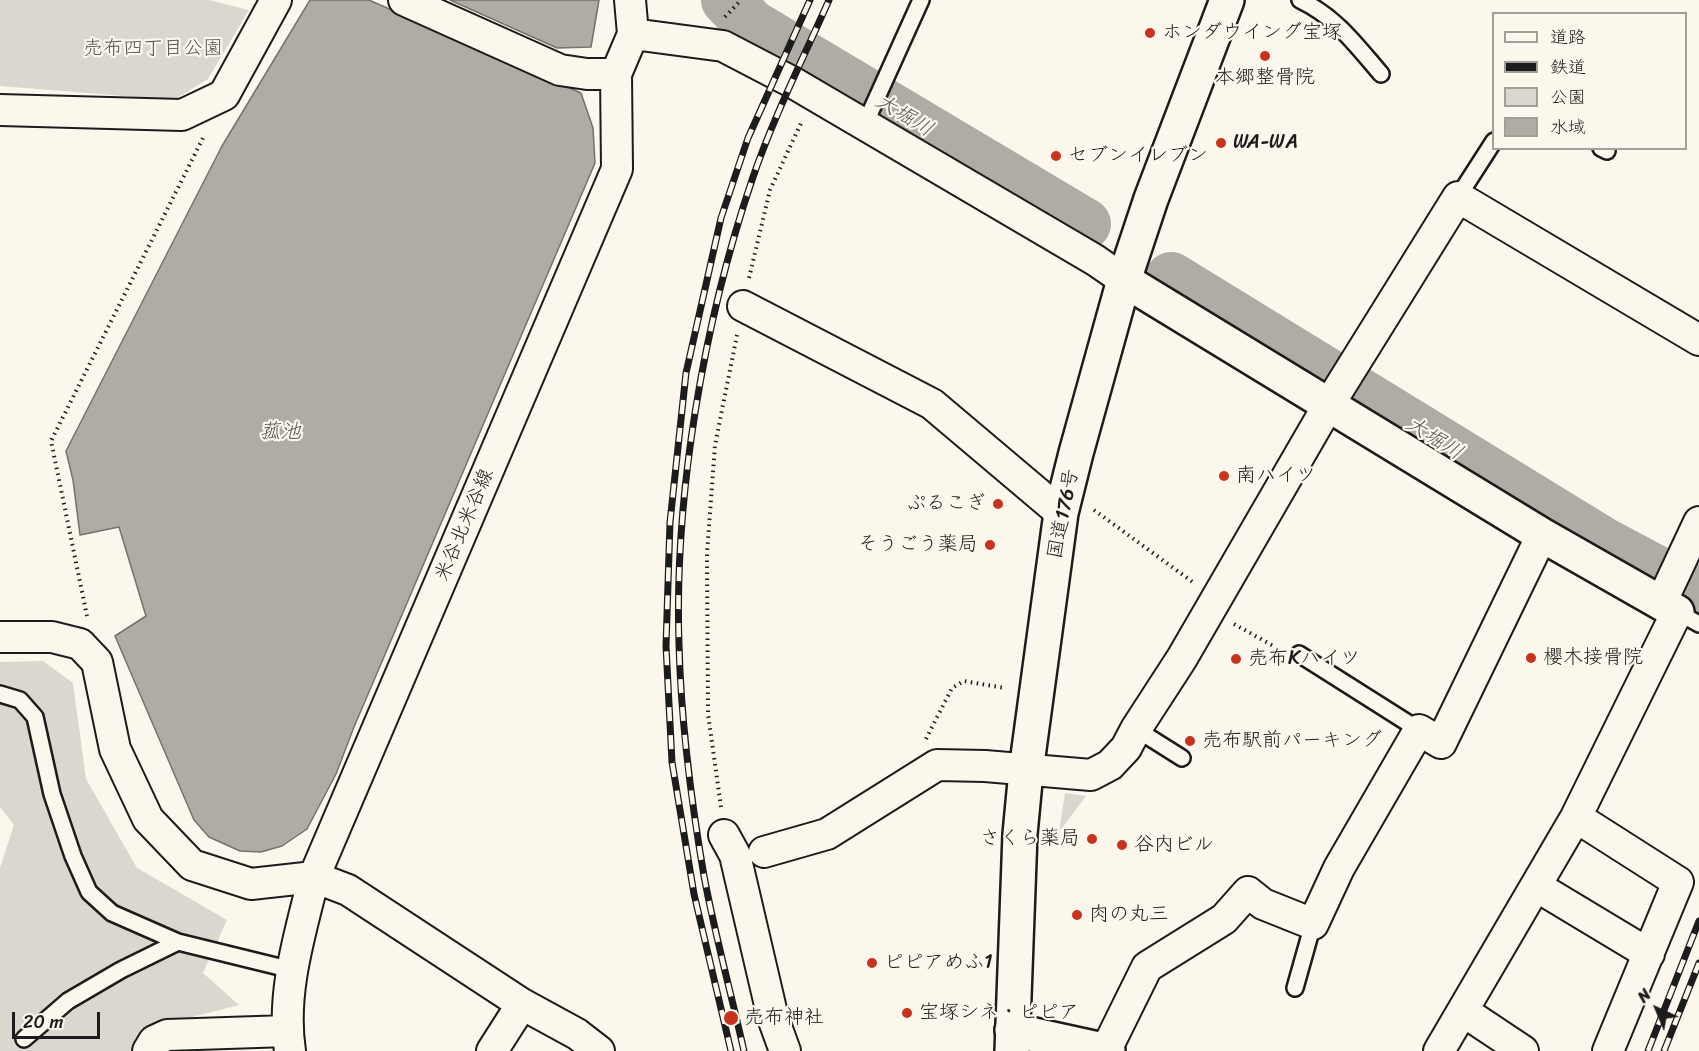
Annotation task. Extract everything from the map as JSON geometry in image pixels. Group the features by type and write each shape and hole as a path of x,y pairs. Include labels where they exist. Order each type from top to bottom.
{"main road":[{"name":"国道176号","path":"1012,1040 1020,834 1026,771 1061,513 1124,280 1151,199 1227,0"},
{"path":"1124,280 1338,391 1542,535 1676,599"},
{"path":"1012,1040 1107,1051"}],"street":[{"path":"0,110 182,115 224,95 276,0"},
{"path":"404,0 560,70 587,74 616,74"},
{"name":"米谷北米谷線","path":"289,1041 292,970 314,877 617,169 616,74 633,34 630,0"},
{"path":"633,34 723,46 814,94 872,108 1124,280"},
{"path":"764,852 827,834 937,765 985,766 1091,775 1110,765 1126,748 1338,391 1458,197 1699,340"},
{"path":"743,306 932,404 1061,513"},
{"path":"1439,1051 1576,817 1676,599 1699,522"},
{"path":"1107,1051 1147,967 1224,919 1248,892 1263,904 1313,924 1339,868 1419,729 1441,743 1542,535"},
{"path":"0,637 52,637 80,644 97,662 115,749 148,819 192,865 251,884 314,877 348,890 522,1004 577,1034 598,1051"},
{"path":"1576,817 1678,882 1608,1051"},
{"path":"724,835 735,855 773,1018 785,1051"},
{"path":"1536,886 1649,954"},
{"path":"492,1051 522,1004"},
{"path":"1463,1011 1523,1051"},
{"path":"148,1051 154,1041 167,1035 289,1041"}],"lane":[{"path":"872,108 921,0"},
{"path":"1300,0 1331,18 1381,74"},
{"path":"1458,197 1492,144"},
{"path":"1299,654 1419,729"},
{"path":"0,694 20,700 35,717 52,794 73,856 89,892 112,913 178,942 292,970"},
{"path":"1136,729 1182,758"},
{"path":"1295,988 1313,924"},
{"path":"24,1039 68,1001 121,970 178,942"}],"path":[{"path":"724,835 708,714 708,553 715,445 743,306 770,190 814,94"},
{"path":"97,662 51,441 203,137"},
{"path":"1094,510 1213,605 1286,652 1299,654"}],"green space":[{"name":"売布四丁目公園","path":"0,0 209,0 249,10 208,79 174,100 0,86"},
{"path":"43,661 73,683 86,779 137,868 227,920 203,973 239,1005 142,1030 130,1051 0,1051 0,868 14,825 0,807 0,662"},
{"path":"1065,793 1086,796 1059,832"}],"water":[{"name":"菰池","path":"310,0 369,0 581,93 593,128 595,163 336,774 307,829 282,846 261,852 240,851 209,837 194,820 115,636 146,616 119,527 80,535 73,480 66,451 222,146"},
{"path":"450,0 599,0 591,47 557,48"}],"waterway":[{"name":"大堀川","path":"727,0 751,25 1085,224"},
{"name":"大堀川","path":"1171,278 1603,543 1699,594"}],"railway":[{"path":"731,1051 694,894 672,762 666,646 670,522 686,373 721,218 748,138 810,0"},
{"path":"744,1051 704,876 687,761 679,644 682,528 687,469 706,349 735,234 769,134 829,0"},
{"path":"1648,1051 1699,921"},
{"path":"1664,1051 1699,963"}],"place":[{"name":"ホンダウイング宝塚","path":"1150,33"},
{"name":"本郷整骨院","path":"1265,56"},
{"name":"WA-WA","path":"1221,143"},
{"name":"セブンイレブン","path":"1056,156"},
{"name":"南ハイツ","path":"1224,476"},
{"name":"ぷるこぎ","path":"998,504"},
{"name":"そうごう薬局","path":"990,545"},
{"name":"櫻木接骨院","path":"1531,658"},
{"name":"売布Kハイツ","path":"1236,659"},
{"name":"売布駅前パーキング","path":"1190,741"},
{"name":"さくら薬局","path":"1092,839"},
{"name":"谷内ビル","path":"1122,845"},
{"name":"肉の丸三","path":"1077,915"},
{"name":"ピピアめふ1","path":"872,963"},
{"name":"宝塚シネ・ピピア","path":"907,1013"},
{"name":"売布神社","path":"731,1018"}]}
